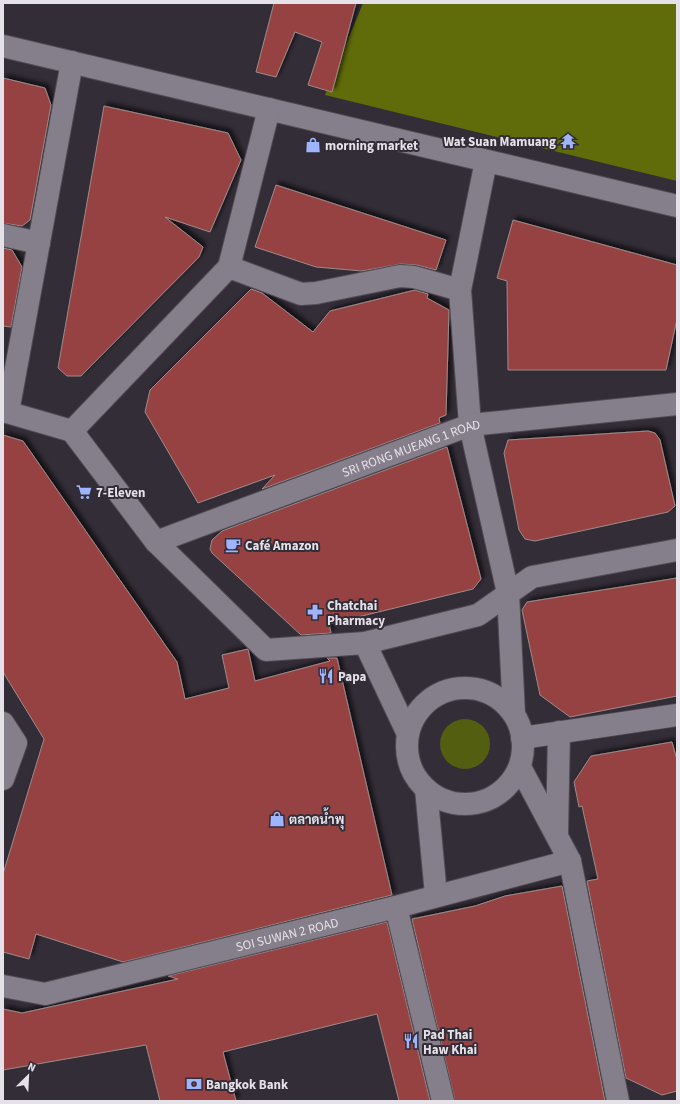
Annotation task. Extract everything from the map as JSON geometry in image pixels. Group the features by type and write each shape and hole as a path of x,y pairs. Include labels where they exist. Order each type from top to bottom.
{"street":[{"path":"3,46 677,206"},
{"path":"72,62 39,243 5,411 72,431 156,542 266,650 365,643 478,615 532,577 677,550"},
{"path":"72,431 229,267 269,109"},
{"path":"486,161 460,290 470,425 508,593 514,714"},
{"path":"3,235 39,243"},
{"path":"229,267 301,294 316,293 400,276 414,277 460,290"},
{"name":"SRI RONG MUEANG 1 ROAD","path":"156,542 470,425 677,404"},
{"path":"365,643 408,734"},
{"path":"465,688 485,692 502,700 514,714 521,730 522,738 523,749 520,767 511,783 497,795 480,802 462,804 443,800 426,789 413,773 407,754 408,734 415,716 428,700 446,691 465,688"},
{"path":"522,738 677,715"},
{"path":"3,723 16,743 3,779"},
{"path":"557,837 559,732"},
{"path":"520,767 570,861 618,1101"},
{"path":"426,789 436,895"},
{"name":"SOI SUWAN 2 ROAD","path":"3,986 45,994 396,907 436,895 570,861"},
{"path":"396,907 443,1101"}],"green space":[{"name":"Wat Suan Mamuang","path":"363,3 677,3 677,181 325,95"},
{"path":"460,719 470,719 483,726 490,739 490,749 483,762 470,769 460,769 451,765 444,758 440,749 440,739 444,730 451,723"}],"building":[{"path":"274,3 356,3 332,92 308,85 322,42 295,32 276,77 256,72"},
{"path":"3,78 45,88 51,105 30,220 22,226 3,223"},
{"path":"104,106 228,133 241,160 210,232 165,217 203,247 199,257 81,376 67,376 58,368"},
{"path":"276,185 446,240 436,270 417,265 401,264 362,271 316,267 255,247"},
{"path":"513,220 677,265 677,319 666,370 508,370 507,281 497,278"},
{"path":"3,248 12,250 22,267 11,327 3,326"},
{"path":"251,289 262,293 313,332 330,311 415,290 428,294 427,298 449,310 446,415 439,418 440,423 262,489 275,475 198,503 145,412 150,390"},
{"path":"648,431 655,433 660,440 675,506 668,512 535,541 525,539 519,530 504,453 508,440"},
{"path":"3,435 23,441 177,662 185,699 229,688 222,655 248,649 255,681 330,661 327,658 337,658 392,895 123,962 36,934 29,959 3,952 3,874 44,739 3,672"},
{"path":"447,447 481,579 473,589 329,624 331,633 301,635 212,553 210,549 212,540 222,531"},
{"path":"677,578 677,696 570,717 540,695 522,610 527,602"},
{"path":"672,742 677,760 677,1091 662,1095 626,1078 587,881 598,879 582,806 579,807 574,782 591,756"},
{"path":"562,886 605,1101 455,1101 412,919 475,906 505,896"},
{"path":"387,922 430,1101 399,1101 377,1014 223,1052 236,1101 160,1101 146,1045 3,1070 3,1009 22,1013 178,979 168,976"}],"place":[{"name":"Wat Suan Mamuang","path":"568,141"},
{"name":"morning market","path":"313,145"},
{"name":"7-Eleven","path":"84,492"},
{"name":"Café Amazon","path":"233,545"},
{"name":"Chatchai Pharmacy","path":"315,612"},
{"name":"Papa","path":"326,676"},
{"name":"ตลาดน้ำพุ","path":"277,819"},
{"name":"Pad Thai Haw Khai","path":"411,1041"},
{"name":"Bangkok Bank","path":"194,1084"}]}
